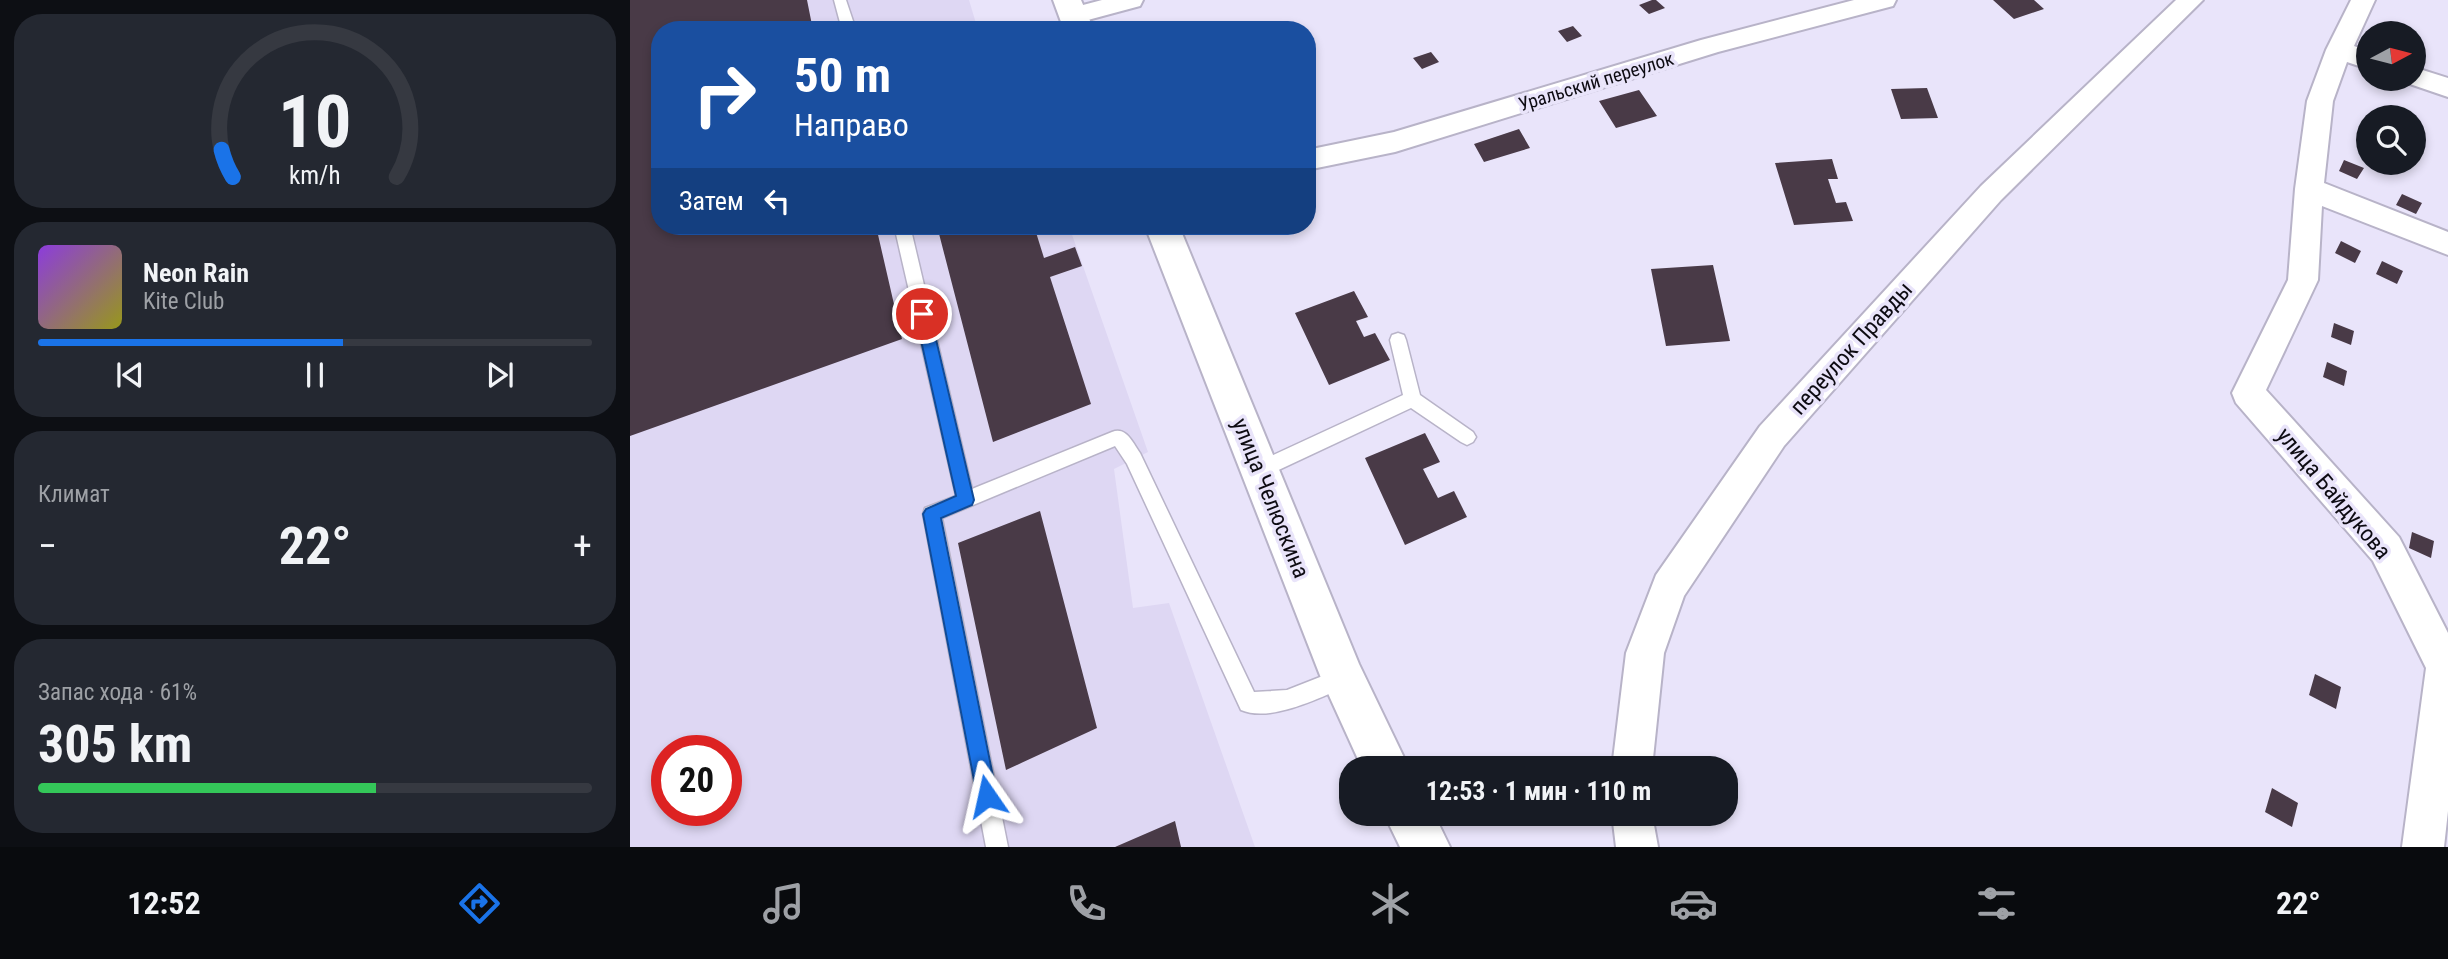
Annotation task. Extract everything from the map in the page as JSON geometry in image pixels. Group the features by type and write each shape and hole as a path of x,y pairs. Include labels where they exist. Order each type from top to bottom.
{"main road":[{"name":"улица Челюскина","path":"1166,235 1343,678 1380,756"},
{"path":"1415,826 1426,847"}],"street":[{"path":"1073,15 1131,0"},
{"name":"Уральский переулок","path":"1316,158 1395,142 1710,46 1884,0"},
{"name":"переулок Правды","path":"1633,756 1645,653 1669,587 1772,436 1991,193 2191,0"},
{"name":"улица Байдукова","path":"2363,0 2353,55 2320,102 2309,189 2302,280 2248,393 2386,549 2445,667 2423,847"},
{"path":"2426,80 2448,88"},
{"path":"2309,189 2448,244"},
{"path":"1634,826 1637,847"}],"lane":[{"path":"840,0 846,21"},
{"path":"904,235 966,500"},
{"path":"1398,340 1412,399 1467,437"},
{"path":"1260,470 1412,399"},
{"path":"997,847 932,514 1118,437 1134,459 1248,703 1287,700 1343,678"}],"shaded area":[{"path":"630,0 969,0 975,21 651,21 651,235 1072,235 1148,452 1114,469 1133,608 1169,603 1255,847 630,847"}],"building":[{"path":"630,0 807,0 811,21 651,21 651,235 878,235 902,339 630,436"},
{"path":"1652,0 1665,8 1649,14 1639,5"},
{"path":"1993,0 2034,0 2044,9 2014,19"},
{"path":"1573,26 1582,36 1567,42 1558,31"},
{"path":"1431,52 1439,62 1422,69 1413,58"},
{"path":"1927,88 1938,118 1901,119 1891,89"},
{"path":"1639,90 1657,116 1616,128 1599,101"},
{"path":"1519,129 1530,148 1484,162 1474,144"},
{"path":"1832,159 1838,179 1828,179 1836,203 1846,202 1853,221 1794,225 1775,163"},
{"path":"2344,160 2356,165 2356,175 2360,175 2357,179 2339,171"},
{"path":"2402,194 2422,203 2416,214 2396,205"},
{"path":"939,235 1037,235 1044,258 1075,247 1082,266 1050,277 1091,404 993,442"},
{"path":"2341,241 2361,251 2355,263 2335,253"},
{"path":"2382,261 2403,271 2397,284 2376,274"},
{"path":"1713,265 1730,341 1666,346 1651,269"},
{"path":"1354,291 1368,317 1356,321 1364,337 1375,333 1390,360 1329,385 1295,313"},
{"path":"2334,323 2354,331 2351,345 2331,337"},
{"path":"2327,362 2347,371 2344,386 2323,377"},
{"path":"1425,433 1440,462 1423,469 1438,498 1454,491 1467,517 1405,545 1365,458"},
{"path":"1040,511 1097,728 1006,770 958,543"},
{"path":"2412,532 2434,541 2431,558 2409,548"},
{"path":"2315,674 2341,687 2336,709 2309,695"},
{"path":"2272,788 2298,803 2292,827 2265,812"},
{"path":"1175,821 1181,847 1115,847"}],"route":[{"path":"922,314 966,500 932,514 987,796"}]}
